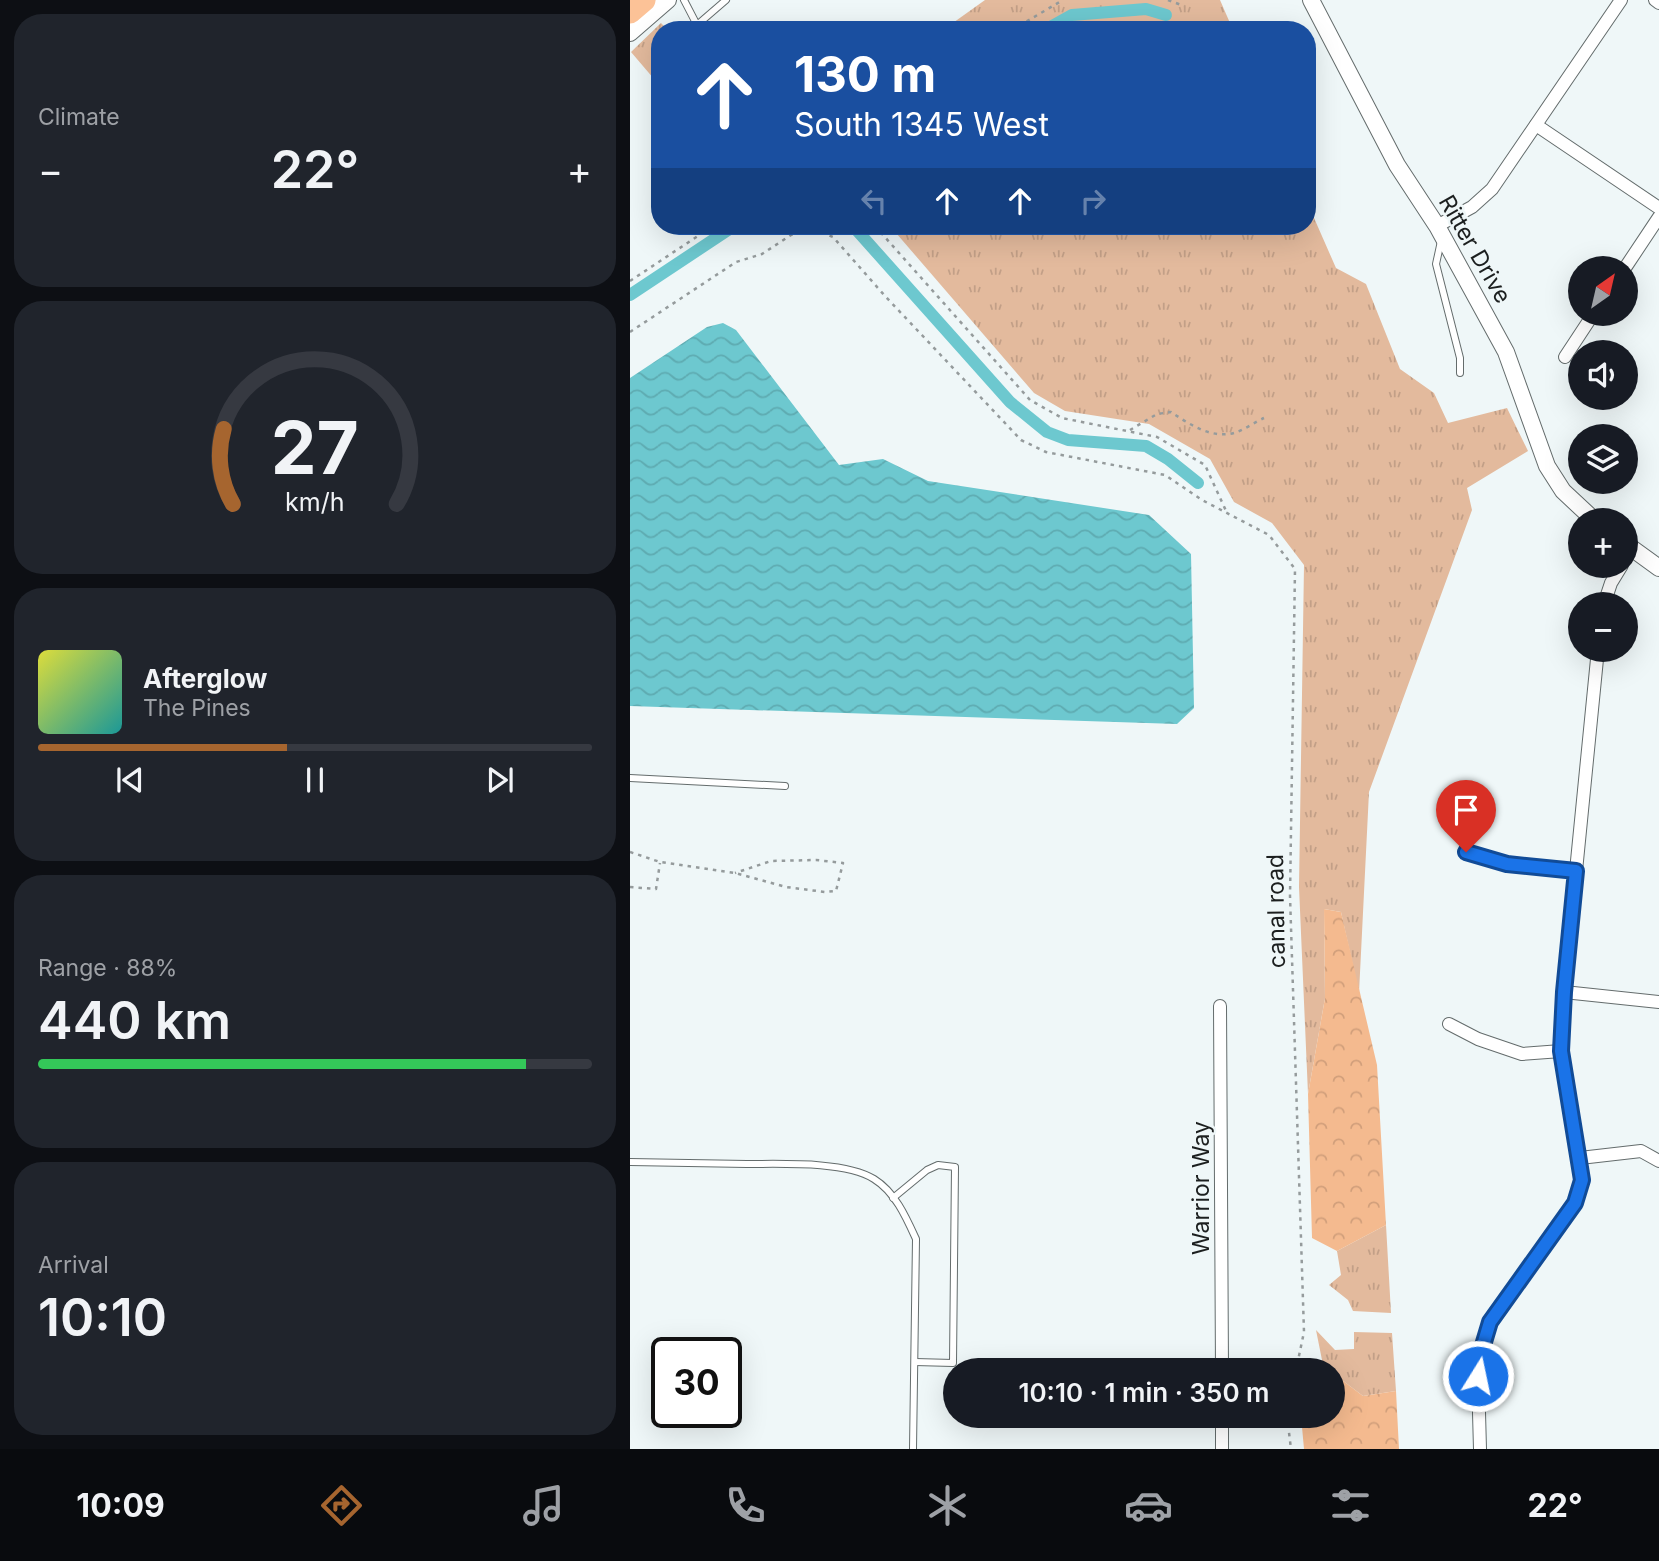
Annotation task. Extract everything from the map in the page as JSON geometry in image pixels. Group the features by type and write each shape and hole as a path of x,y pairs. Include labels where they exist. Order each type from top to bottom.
{"highway":[{"path":"630,12 644,0"}],"street":[{"path":"630,33 668,0"},
{"name":"Ritter Drive","path":"1311,0 1397,165 1440,231 1506,352 1547,467 1563,491 1581,508"},
{"path":"1440,231 1492,190 1621,0"},
{"path":"1536,125 1659,208"},
{"path":"1633,256 1659,218"},
{"path":"1565,357 1585,326"},
{"path":"1638,556 1659,568"},
{"path":"1480,1449 1478,1376 1481,1352 1490,1322 1575,1203 1582,1180 1561,1051 1564,992 1597,662"},
{"path":"1466,852 1507,864 1576,871"},
{"path":"1564,992 1659,1002"},
{"name":"Warrior Way","path":"1220,1006 1222,1358"},
{"path":"1450,1024 1478,1040 1522,1054 1561,1051"},
{"path":"1580,1158 1641,1151 1659,1161"},
{"path":"1222,1428 1222,1449"}],"lane":[{"path":"684,0 695,21"},
{"path":"702,21 726,0"},
{"path":"1440,231 1436,264 1460,358 1460,373"},
{"path":"630,778 785,786"},
{"path":"630,1162 786,1164 850,1169 874,1179 893,1198 903,1211 916,1239 913,1449"},
{"path":"893,1198 927,1170 938,1165 955,1167 953,1363 915,1362"}],"path":[{"path":"1027,21 1063,0"},
{"path":"1168,0 1184,6"},
{"path":"630,281 699,235"},
{"name":"canal road","path":"630,332 736,262 762,254 794,235"},
{"name":"canal road","path":"828,235 1021,440 1046,452 1165,475 1202,500 1269,536 1295,569 1290,895 1304,1332 1299,1358"},
{"path":"883,235 1030,400 1062,418 1157,437 1205,465 1227,513"},
{"path":"1130,430 1157,414 1171,412 1194,427 1211,433 1233,433 1264,418"},
{"path":"630,852 660,862 735,873 786,887 825,892 836,891 843,863 816,860 771,861 735,873"},
{"path":"630,887 656,889 660,862"},
{"path":"1288,1428 1291,1449"}],"green space":[{"path":"985,0 1220,0 1229,21 956,21"},
{"path":"651,33 651,75 631,52"},
{"path":"1316,222 1336,268 1366,284 1400,369 1434,393 1448,423 1507,408 1528,451 1467,488 1472,510 1369,792 1359,993 1341,912 1324,909 1325,998 1308,1094 1299,887 1304,565 1272,523 1234,502 1210,459 1149,424 1065,411 1034,393 898,235 1316,235"},
{"path":"1324,909 1341,912 1377,1065 1386,1225 1337,1251 1312,1238 1308,1094 1325,998"},
{"path":"1386,1225 1391,1313 1353,1311 1348,1300 1329,1285 1341,1275 1337,1251"},
{"path":"1316,1330 1335,1350 1354,1349 1354,1332 1392,1333 1396,1391 1363,1396 1345,1382 1345,1358 1322,1358"},
{"path":"1345,1382 1363,1396 1396,1391 1399,1449 1304,1449 1302,1428 1345,1428"}],"water":[{"path":"723,323 736,330 839,465 883,459 928,481 1149,515 1191,554 1194,708 1177,724 630,706 630,378 707,327"}],"waterway":[{"path":"1061,21 1072,15 1146,9 1166,15"},
{"path":"630,295 720,235"},
{"path":"861,235 1010,402 1047,432 1068,440 1146,446 1168,459 1198,483"}],"route":[{"path":"1466,852 1507,864 1576,871 1561,1051 1582,1180 1575,1203 1490,1322 1481,1352 1478,1376"}]}
